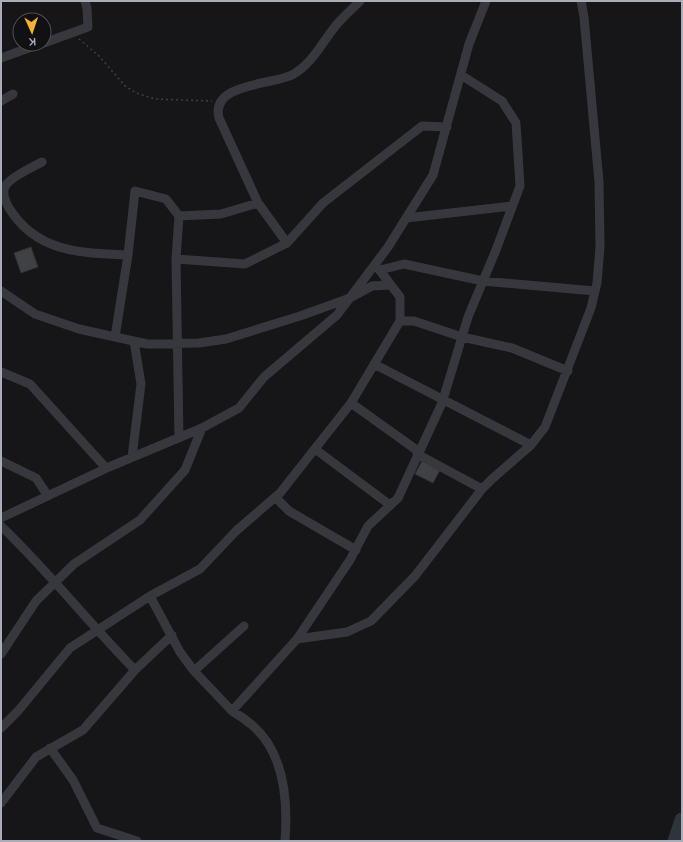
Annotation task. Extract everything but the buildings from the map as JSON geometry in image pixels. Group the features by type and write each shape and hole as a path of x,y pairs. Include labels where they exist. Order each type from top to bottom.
{"street":[{"path":"52,40 88,27 85,1"},
{"path":"288,243 258,203 219,118 218,110 220,102 222,98 236,90 281,79 298,72 309,62 338,23 360,1"},
{"path":"1,518 106,468 202,428 239,408 264,377 337,316 350,298 378,267 433,175 469,44 486,1"},
{"path":"297,638 347,632 371,621 415,576 482,489 492,478 531,445 545,427 568,371 591,308 595,292 600,247 600,213 584,17 581,1"},
{"path":"1,58 18,52"},
{"path":"232,711 297,638 356,550 368,526 398,498 443,399 462,337 520,186 516,123 502,101 460,75"},
{"path":"1,101 13,94"},
{"path":"176,259 245,264 288,243 323,203 422,126 447,128"},
{"path":"42,162 8,182 4,187 3,194 8,206 20,223 37,237 62,249 91,254 128,255"},
{"path":"115,337 128,255 135,191 166,199 179,216 176,259 179,438"},
{"path":"179,216 221,214 258,203"},
{"path":"406,218 512,206"},
{"path":"378,267 404,264 483,281 595,292"},
{"path":"1,728 70,648 150,596 200,569 236,531 276,497 351,403 400,321 400,297 378,267"},
{"path":"1,291 35,314 79,329 147,344 199,343 226,339 350,298 372,286 391,285"},
{"path":"400,321 414,322 462,337 512,348 568,371"},
{"path":"132,457 141,384 134,341"},
{"path":"374,364 531,445"},
{"path":"2,374 30,384 106,468"},
{"path":"351,403 418,453 482,489"},
{"path":"1,654 36,601 56,581 74,564 140,520 185,470 202,428"},
{"path":"315,449 390,505"},
{"path":"1,461 36,478 48,496"},
{"path":"276,497 289,511 356,550"},
{"path":"1,526 56,581 97,631 135,670"},
{"path":"150,596 180,652 194,671 232,711 253,725 270,748 277,764 286,802 285,841"},
{"path":"194,671 244,626"},
{"path":"1,803 36,757 83,730 135,670 172,635"},
{"path":"50,748 73,780 97,828 137,841"}],"path":[{"path":"70,33 99,56 120,82 136,93 155,99 220,102"}],"waterway":[{"path":"675,841 682,820"}]}
